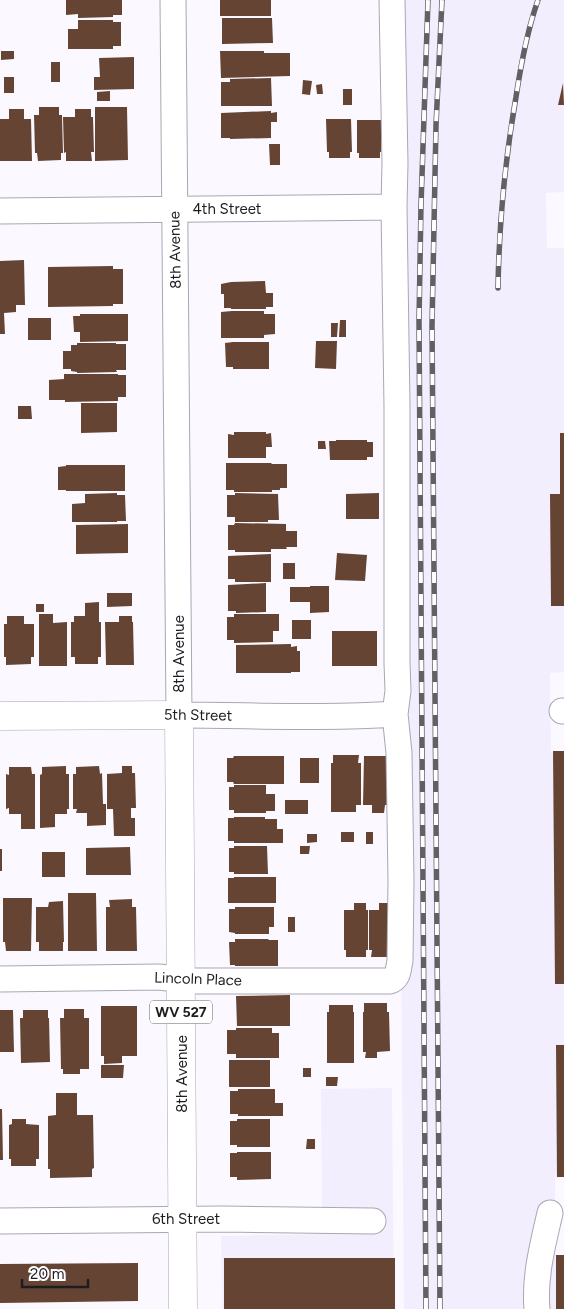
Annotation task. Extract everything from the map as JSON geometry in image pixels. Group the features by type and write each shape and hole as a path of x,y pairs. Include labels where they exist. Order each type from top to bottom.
{"main road":[{"name":"5th Street","path":"0,716 179,714"},
{"name":"8th Avenue","path":"179,714 184,1309"}],"street":[{"name":"8th Avenue","path":"173,0 179,714"},
{"path":"392,0 397,352 396,663 398,692 395,714"},
{"name":"4th Street","path":"0,211 394,207"},
{"name":"5th Street","path":"179,714 320,718 395,714"},
{"name":"Lincoln Place","path":"0,979 159,977 216,981 390,981 395,979 400,961 401,880 399,753 395,714"},
{"path":"537,1309 538,1276 542,1246 550,1213"},
{"name":"6th Street","path":"0,1221 182,1219 373,1221"}],"shaded area":[{"path":"393,0 564,0 564,192 546,193 547,248 564,248 564,672 550,673 551,753 564,753 564,1177 555,1178 555,1258 564,1258 564,1309 404,1309"},
{"path":"392,1088 394,1309 222,1309 221,1236 322,1234 321,1089"}],"building":[{"path":"66,0 122,0 122,15 78,18 78,14 66,15"},
{"path":"220,0 271,0 271,16 220,16"},
{"path":"222,18 272,18 273,43 222,44"},
{"path":"78,20 113,20 113,22 121,22 121,46 113,46 113,49 68,49 68,29 78,29"},
{"path":"1,51 14,51 14,59 1,60"},
{"path":"220,51 290,53 290,76 221,78"},
{"path":"134,57 134,89 94,90 94,77 100,77 99,58"},
{"path":"51,62 60,62 60,82 51,82"},
{"path":"4,77 14,77 14,93 4,93"},
{"path":"271,78 272,106 221,106 221,82 230,82 230,79"},
{"path":"303,80 312,81 310,95 302,94"},
{"path":"563,83 564,105 558,105"},
{"path":"322,84 323,94 317,94 316,85"},
{"path":"343,89 352,89 352,105 343,105"},
{"path":"110,91 110,101 97,101 97,92"},
{"path":"39,107 59,107 59,115 62,115 63,153 61,153 61,160 38,161 37,153 35,153 34,115 39,115"},
{"path":"95,107 127,107 128,160 95,161"},
{"path":"9,109 24,109 24,119 31,119 32,161 0,161 0,119 9,119"},
{"path":"75,109 91,109 94,152 91,152 92,161 66,161 63,117 75,117"},
{"path":"271,111 271,113 277,112 277,122 271,122 271,138 221,138 221,113"},
{"path":"326,119 351,119 352,152 350,152 350,158 329,158 329,152 327,152"},
{"path":"357,120 381,120 380,158 359,158 359,153 357,153"},
{"path":"269,144 280,144 280,165 270,165"},
{"path":"24,260 25,305 16,305 16,312 4,313 5,334 0,334 0,261"},
{"path":"113,266 113,269 123,269 123,304 113,304 113,306 48,307 48,267"},
{"path":"265,281 266,293 273,293 273,307 266,307 266,309 224,308 224,294 221,294 221,284"},
{"path":"264,311 264,314 275,314 275,334 264,335 264,338 221,338 221,312"},
{"path":"80,314 128,314 128,341 80,342 80,332 74,332 73,316 80,316"},
{"path":"28,318 51,318 51,340 28,340"},
{"path":"340,320 346,320 346,337 339,337"},
{"path":"331,323 338,323 337,337 331,337"},
{"path":"316,341 337,341 336,369 315,368"},
{"path":"269,342 269,369 233,369 233,367 226,367 225,343"},
{"path":"77,343 126,344 126,370 77,373 71,371 71,369 63,369 63,351 71,351 71,345 77,345"},
{"path":"64,374 126,375 126,397 118,397 118,401 65,402 65,400 49,400 49,380 64,379"},
{"path":"81,403 117,403 117,432 81,433"},
{"path":"18,406 31,406 32,419 18,419"},
{"path":"234,432 271,433 272,447 266,447 266,458 228,458 228,434 234,435"},
{"path":"560,433 564,433 564,606 551,606 550,494 560,494"},
{"path":"367,440 367,442 373,442 373,457 367,457 367,460 330,460 329,441"},
{"path":"318,441 325,441 326,449 318,449"},
{"path":"226,463 287,464 287,488 272,490 272,492 234,492 234,490 226,490"},
{"path":"66,465 125,465 125,491 58,490 58,467"},
{"path":"117,493 117,495 125,495 126,521 72,522 72,504 85,503 85,494"},
{"path":"235,493 278,494 279,520 235,522 235,517 227,517 227,495 235,495"},
{"path":"379,493 379,519 346,519 346,494"},
{"path":"235,523 286,524 286,531 297,531 297,547 271,549 271,552 235,552 235,550 228,550 228,525 234,525"},
{"path":"128,524 128,553 76,554 76,525"},
{"path":"337,553 367,555 365,581 335,580"},
{"path":"271,554 271,582 235,582 235,579 228,579 228,556"},
{"path":"283,563 295,563 295,579 283,579"},
{"path":"266,583 266,612 236,613 236,611 228,611 228,585"},
{"path":"329,586 329,612 310,613 310,602 290,602 290,587"},
{"path":"107,593 132,593 132,606 107,607"},
{"path":"99,602 101,657 98,657 98,664 75,664 75,657 71,657 71,622 74,622 74,616 85,616 85,603"},
{"path":"36,604 44,604 44,612 36,612"},
{"path":"39,614 53,614 53,623 67,622 67,666 39,666"},
{"path":"234,614 279,614 279,631 273,631 273,642 234,643 234,640 227,640 227,617 234,617"},
{"path":"7,616 24,616 24,624 34,624 34,657 31,657 31,664 6,665 6,657 4,657 4,624 7,624"},
{"path":"119,616 132,616 134,665 106,665 105,622 119,622"},
{"path":"292,620 311,620 311,639 292,639"},
{"path":"332,631 377,631 377,666 332,666"},
{"path":"291,644 291,647 297,646 297,651 300,651 300,672 236,673 236,645"},
{"path":"553,751 564,751 564,984 555,984"},
{"path":"333,755 359,755 358,763 361,763 361,805 356,805 356,812 331,812 331,763 333,763"},
{"path":"234,756 284,756 284,784 234,784 233,782 227,782 227,758 233,758"},
{"path":"364,756 389,756 392,805 385,805 384,813 372,813 372,805 363,805"},
{"path":"300,758 319,758 319,783 300,783"},
{"path":"66,766 66,774 69,774 69,809 67,809 67,814 55,814 55,827 40,828 40,775 42,774 42,767"},
{"path":"99,766 100,774 102,773 103,804 106,804 106,825 87,826 87,813 76,813 77,809 73,809 73,774 76,774 76,767"},
{"path":"122,766 132,766 132,773 135,773 136,808 131,808 131,818 135,818 135,836 114,836 113,809 107,809 107,774 122,773"},
{"path":"9,767 31,767 32,774 35,774 35,829 21,829 21,814 9,814 9,808 6,809 6,774 9,775"},
{"path":"234,785 266,785 266,794 275,794 275,811 266,811 266,813 234,813 234,810 229,810 229,787 234,787"},
{"path":"285,800 308,800 308,814 285,814"},
{"path":"228,818 277,819 277,829 283,829 283,843 234,843 234,841 228,841"},
{"path":"341,832 354,832 354,842 341,842"},
{"path":"366,832 373,832 373,844 366,844"},
{"path":"307,834 317,834 317,842 307,843"},
{"path":"234,846 267,846 268,874 234,874 234,872 229,872 229,848 234,848"},
{"path":"300,846 310,846 309,854 300,854"},
{"path":"130,847 131,875 86,875 86,848"},
{"path":"0,849 2,849 2,871 0,871"},
{"path":"42,852 65,852 65,877 42,877"},
{"path":"276,877 276,903 228,903 228,878"},
{"path":"68,893 96,893 97,951 68,951"},
{"path":"3,898 32,898 31,951 6,951 5,942 3,942"},
{"path":"132,899 132,907 136,907 137,951 106,951 106,907 110,907 109,900"},
{"path":"63,901 63,951 39,951 39,942 36,942 36,907 48,907 49,902"},
{"path":"354,903 366,903 366,910 368,910 368,950 366,950 366,957 346,957 346,950 344,950 344,910 354,910"},
{"path":"379,903 392,903 392,957 371,957 372,950 369,950 369,910 379,910"},
{"path":"235,907 274,907 274,927 269,927 269,934 235,934 229,932 229,909 235,909"},
{"path":"288,917 295,917 295,932 288,932"},
{"path":"235,939 278,940 278,966 230,965 229,942 235,942"},
{"path":"290,995 290,1026 237,1026 236,996"},
{"path":"364,1003 387,1003 390,1051 377,1052 377,1058 365,1058 366,1052 363,1052"},
{"path":"329,1005 353,1005 354,1063 327,1063 327,1012 329,1012"},
{"path":"101,1006 137,1006 137,1056 122,1056 122,1063 104,1064 104,1056 101,1056"},
{"path":"64,1009 84,1009 84,1018 89,1018 89,1069 80,1069 80,1074 63,1074 63,1069 61,1069 60,1018 64,1018"},
{"path":"0,1010 13,1010 14,1052 0,1052"},
{"path":"23,1010 48,1010 50,1062 21,1063 20,1018 23,1018"},
{"path":"236,1028 272,1028 272,1033 279,1033 279,1058 236,1058 236,1054 227,1054 227,1030 236,1030"},
{"path":"556,1045 564,1045 564,1177 557,1177"},
{"path":"229,1060 270,1060 270,1087 229,1087"},
{"path":"101,1065 124,1065 123,1078 101,1078"},
{"path":"303,1068 311,1068 311,1077 303,1077"},
{"path":"326,1077 338,1077 337,1086 326,1086"},
{"path":"238,1089 275,1089 275,1103 283,1103 283,1116 238,1116 238,1114 230,1114 230,1091 238,1091"},
{"path":"56,1093 77,1093 77,1115 93,1115 94,1168 92,1169 92,1177 50,1178 50,1169 48,1169 48,1116 56,1115"},
{"path":"0,1109 2,1109 3,1160 0,1160"},
{"path":"12,1119 26,1119 26,1124 39,1125 39,1159 36,1159 36,1166 11,1166 11,1159 9,1159 9,1125 12,1124"},
{"path":"237,1119 270,1119 270,1147 237,1147 237,1145 230,1145 230,1121 237,1121"},
{"path":"307,1139 315,1139 315,1149 306,1149"},
{"path":"271,1152 271,1179 237,1180 237,1177 230,1177 230,1153"},
{"path":"556,1255 564,1255 564,1309 556,1309"},
{"path":"224,1258 395,1258 395,1309 224,1309"},
{"path":"138,1263 138,1301 0,1303 0,1264"}],"railway":[{"path":"426,1309 419,321 428,0"},
{"path":"440,1309 432,326 436,125 442,0"},
{"path":"498,288 501,216 512,121 522,60 538,0"}]}
